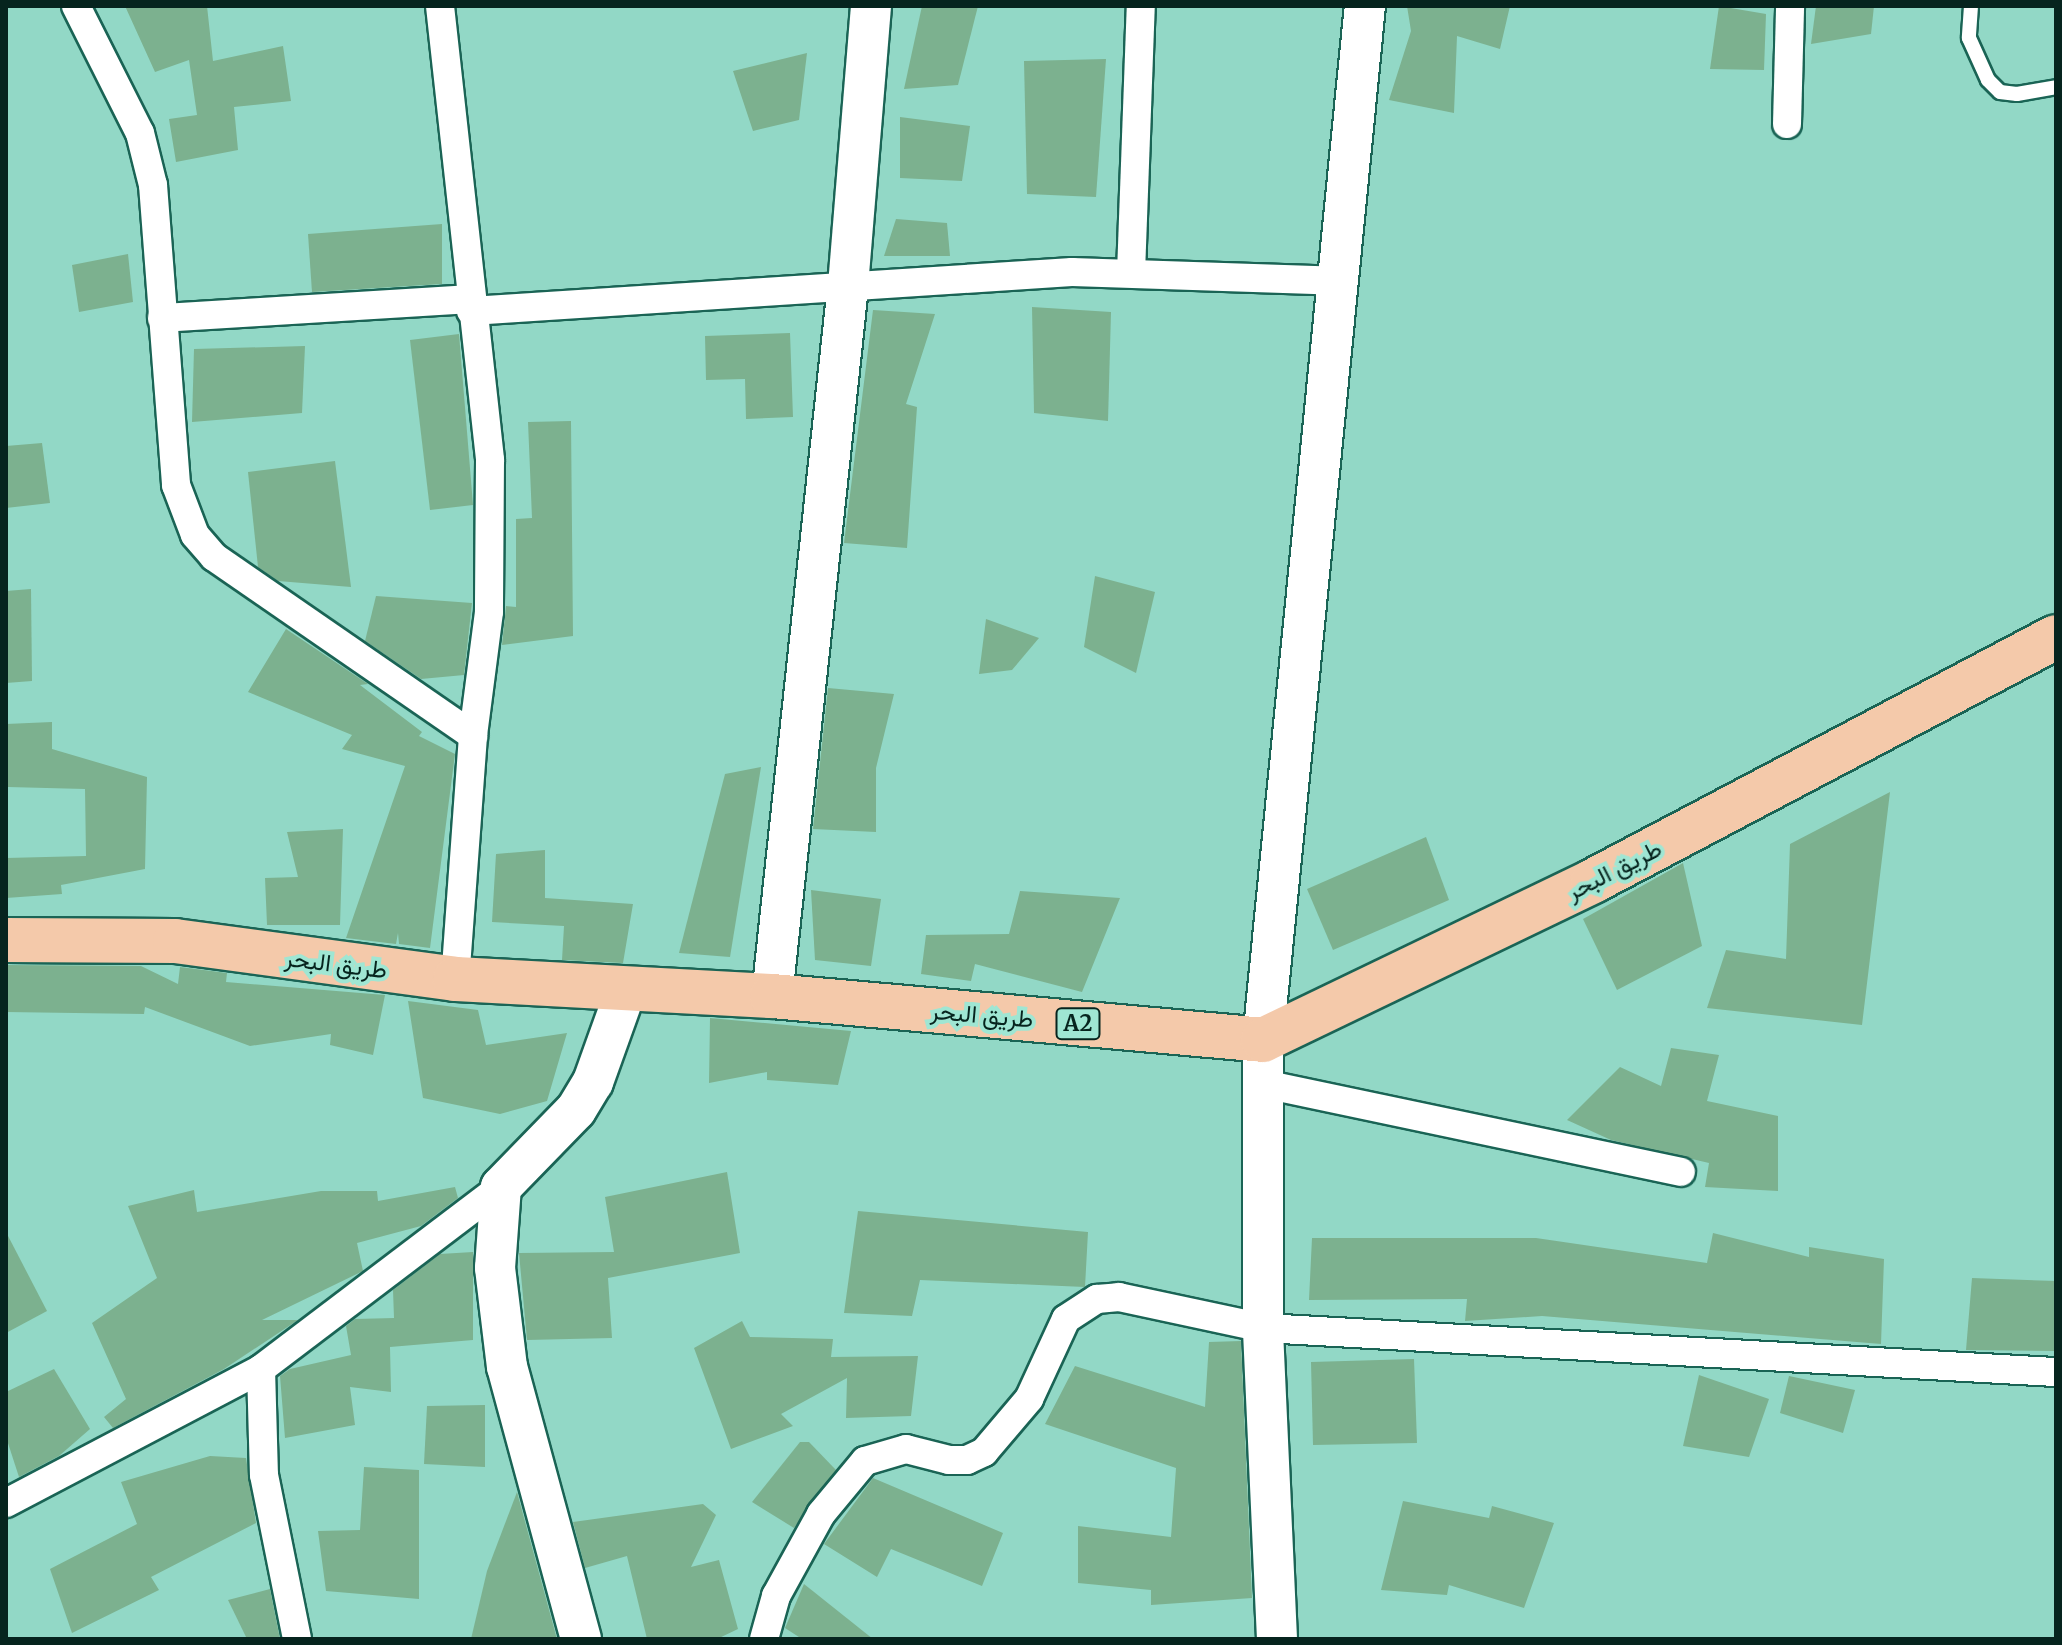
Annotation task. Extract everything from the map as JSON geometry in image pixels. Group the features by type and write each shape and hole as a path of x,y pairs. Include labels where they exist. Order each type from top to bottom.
{"main road":[{"path":"772,996 848,286 871,6"},
{"path":"1277,1639 1263,1328 1263,1040 1365,6"},
{"name":"طريق البحر","path":"6,940 175,941 455,979 772,996 1263,1040 1593,881 2056,637"},
{"path":"581,1639 507,1367 495,1268 501,1187 543,1148 587,1092 626,990"}],"street":[{"path":"76,6 140,133 160,232 162,318 176,485 195,535 214,557 473,736"},
{"path":"440,6 470,305 490,460 489,612 473,736 455,979"},
{"path":"1131,273 1141,6"},
{"path":"1787,124 1790,6"},
{"path":"162,318 848,286 930,285 1072,272 1337,281"},
{"path":"1264,1084 1681,1172"},
{"path":"6,1503 261,1369 501,1187"},
{"path":"764,1639 776,1596 821,1514 865,1461 906,1449 949,1460 967,1460 984,1452 1029,1399 1066,1319 1097,1299 1119,1297 1263,1328 2056,1372"},
{"path":"261,1369 264,1475 297,1639"}],"lane":[{"path":"1971,6 1969,38 1988,80 2000,92 2017,94 2056,87"}],"building":[{"path":"125,6 207,6 213,61 283,46 291,101 234,107 238,150 176,162 169,119 197,115 189,60 155,72"},
{"path":"922,6 978,6 958,85 904,89"},
{"path":"1407,6 1510,6 1500,49 1457,36 1454,113 1389,100 1411,31"},
{"path":"1719,6 1766,14 1764,70 1710,69"},
{"path":"1816,6 1874,6 1871,34 1811,44"},
{"path":"807,53 799,120 753,131 733,71"},
{"path":"1106,59 1096,197 1027,194 1024,61"},
{"path":"900,117 970,126 962,181 900,178"},
{"path":"896,219 947,223 950,256 884,256"},
{"path":"442,224 442,284 312,292 308,234"},
{"path":"128,254 133,302 79,312 72,265"},
{"path":"1032,307 1111,312 1108,421 1034,413"},
{"path":"873,310 935,314 906,404 917,407 907,548 844,543"},
{"path":"790,333 793,417 746,419 745,379 706,380 705,336"},
{"path":"459,334 473,505 430,510 410,340"},
{"path":"305,346 302,413 192,422 194,349"},
{"path":"571,421 573,636 502,645 506,606 516,607 516,519 532,518 528,422"},
{"path":"42,443 50,503 6,508 6,446"},
{"path":"335,461 351,587 278,581 258,567 248,472"},
{"path":"1095,576 1155,592 1136,673 1084,647"},
{"path":"31,589 32,681 6,683 6,591"},
{"path":"376,596 472,603 464,675 421,679 365,641"},
{"path":"986,619 1039,638 1012,670 979,674"},
{"path":"286,629 368,684 360,685 422,732 419,736 455,754 430,948 399,944 398,933 396,944 346,938 405,766 342,749 352,735 248,692"},
{"path":"828,688 894,694 876,768 876,832 813,829"},
{"path":"52,722 52,749 147,777 145,869 61,885 62,894 6,898 6,858 86,856 85,789 8,787 6,724"},
{"path":"761,767 730,957 679,953 725,774"},
{"path":"1890,792 1862,1025 1707,1008 1726,950 1786,959 1790,844"},
{"path":"343,829 340,925 267,925 265,878 298,877 287,832"},
{"path":"1426,837 1449,900 1333,950 1307,889"},
{"path":"545,850 545,898 633,904 623,963 562,960 564,926 492,922 496,854"},
{"path":"1683,863 1702,946 1617,990 1583,919"},
{"path":"811,890 881,899 871,966 815,960"},
{"path":"1020,891 1120,898 1082,992 975,964 971,981 921,974 926,935 1009,934"},
{"path":"6,965 141,966 178,984 180,967 227,973 226,982 385,995 373,1055 330,1045 331,1034 250,1046 145,1007 144,1014 6,1012"},
{"path":"408,1001 478,1010 486,1045 567,1033 547,1101 500,1114 423,1098"},
{"path":"710,1018 851,1031 838,1085 767,1080 767,1072 709,1083"},
{"path":"1671,1048 1719,1055 1707,1101 1778,1116 1778,1191 1705,1187 1709,1163 1611,1140 1567,1120 1620,1067 1661,1086"},
{"path":"727,1172 740,1253 608,1278 612,1338 527,1340 519,1253 614,1252 605,1197"},
{"path":"455,1187 458,1198 421,1226 357,1243 363,1271 262,1320 298,1320 224,1369 113,1428 104,1417 126,1399 92,1323 157,1278 128,1206 194,1190 197,1212 321,1191 377,1191 378,1201"},
{"path":"858,1211 1088,1232 1085,1287 920,1280 912,1316 844,1313"},
{"path":"6,1232 47,1311 6,1333"},
{"path":"1713,1233 1809,1257 1809,1247 1884,1259 1881,1344 1542,1316 1465,1321 1467,1299 1309,1300 1312,1238 1536,1238 1707,1263"},
{"path":"473,1252 473,1340 390,1347 391,1392 350,1387 355,1425 285,1438 280,1376 290,1369 351,1355 346,1326 355,1319 394,1318 393,1290 440,1254"},
{"path":"1972,1278 2056,1281 2056,1351 1966,1350"},
{"path":"742,1321 750,1337 833,1339 831,1357 918,1356 911,1416 846,1418 847,1378 781,1414 793,1426 731,1449 694,1348"},
{"path":"1241,1341 1252,1598 1151,1605 1151,1590 1078,1583 1078,1526 1171,1537 1176,1468 1045,1424 1075,1366 1205,1407 1209,1342"},
{"path":"1414,1359 1417,1443 1313,1445 1311,1362"},
{"path":"54,1369 90,1429 59,1456 19,1477 6,1437 6,1392"},
{"path":"1699,1375 1769,1399 1749,1457 1683,1446"},
{"path":"1789,1376 1855,1390 1843,1433 1780,1413"},
{"path":"485,1405 485,1467 424,1464 427,1406"},
{"path":"800,1442 809,1442 836,1470 794,1528 752,1502"},
{"path":"210,1456 246,1458 256,1523 151,1577 159,1590 72,1633 50,1569 137,1524 121,1482"},
{"path":"364,1467 419,1470 419,1599 326,1591 318,1531 360,1530"},
{"path":"873,1478 1003,1533 982,1586 891,1549 877,1577 824,1544"},
{"path":"517,1492 557,1639 471,1639 487,1571"},
{"path":"1403,1501 1489,1518 1492,1506 1554,1523 1524,1608 1449,1585 1447,1595 1381,1590"},
{"path":"703,1504 716,1515 691,1567 719,1560 738,1629 717,1639 647,1639 627,1556 585,1568 573,1522"},
{"path":"804,1584 873,1639 802,1639 785,1628"},
{"path":"270,1589 280,1639 247,1639 228,1600"}]}
